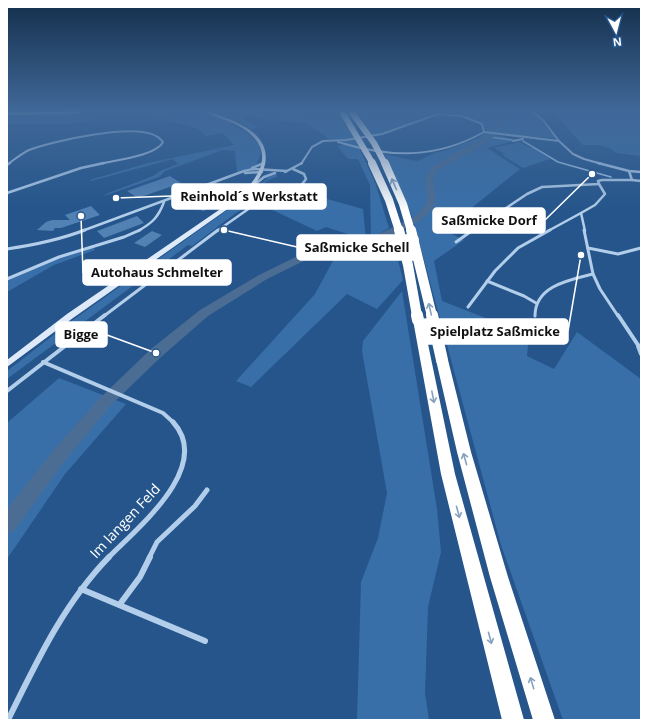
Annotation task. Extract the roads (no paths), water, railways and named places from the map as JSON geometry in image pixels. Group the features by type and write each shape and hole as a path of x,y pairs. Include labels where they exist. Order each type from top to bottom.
{"highway":[{"path":"362,144 370,157 390,202 401,234 448,474 513,720"},
{"path":"373,144 380,155 401,200 412,232 464,452 499,577 544,720"}],"main road":[{"path":"7,364 77,311 244,194 252,186 262,171 264,163 264,150 261,144"}],"street":[{"path":"7,165 24,153 36,147 51,144"},
{"path":"7,193 81,168 148,153 162,144"},
{"path":"252,186 264,177 292,169 304,161 316,144"},
{"path":"343,144 371,150 419,154 442,150 458,144"},
{"path":"562,144 580,158 629,171 641,172"},
{"path":"7,249 40,244 64,238 239,174 264,163"},
{"path":"7,391 43,362 240,214 254,205 300,187 306,179 304,174 292,169"},
{"path":"248,170 287,171"},
{"path":"239,174 262,171 275,173"},
{"path":"629,171 632,180"},
{"path":"599,184 598,181 602,180 641,181"},
{"path":"468,307 487,281 518,248 595,205 605,194 599,184"},
{"path":"456,242 527,194 542,187 599,184"},
{"path":"7,278 66,254 133,234 153,222 160,214 164,202"},
{"path":"581,213 592,274 600,290 639,346 641,354"},
{"path":"588,248 618,254 641,248"},
{"path":"535,316 536,303 555,286 592,274"},
{"path":"487,281 524,296 536,303"},
{"name":"Im langen Feld","path":"8,720 54,631 81,589 98,568 166,496 177,478 183,463 184,446 181,432 175,422 163,413 43,362"},
{"path":"120,604 140,577 157,542 192,510 207,490"},
{"path":"81,589 120,604 205,641"}],"waterway":[{"path":"7,524 58,457 104,403 156,353 204,313 263,277 318,250 336,244 371,242 417,219 429,207 432,195 429,180 434,169 478,144"},
{"path":"528,144 558,162 611,177"}],"place":[{"name":"Saßmicke Dorf","path":"592,174"},
{"name":"Reinhold´s Werkstatt","path":"116,198"},
{"name":"Autohaus Schmelter","path":"81,216"},
{"name":"Saßmicke Schell","path":"224,230"},
{"name":"Spielplatz Saßmicke","path":"581,255"},
{"name":"Bigge","path":"156,353"}]}
